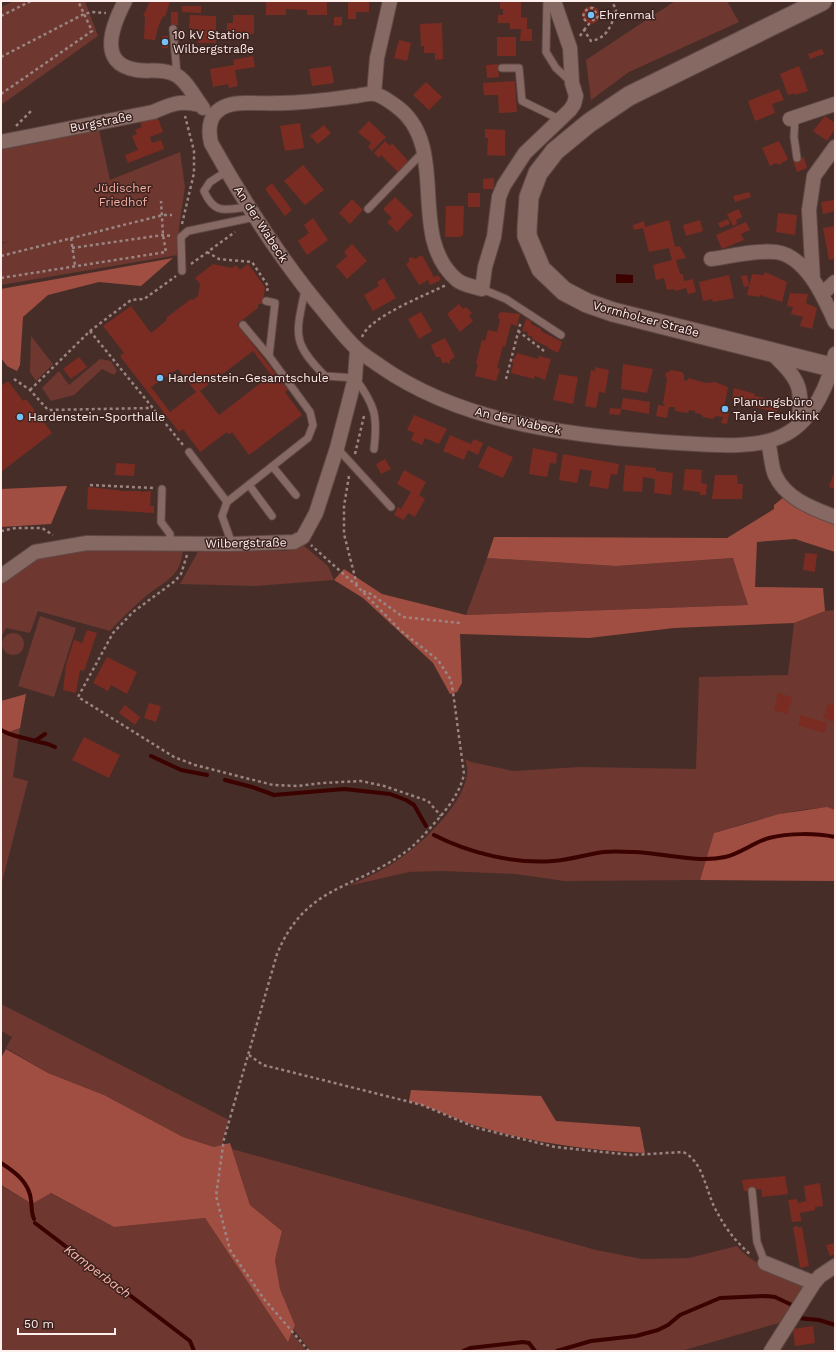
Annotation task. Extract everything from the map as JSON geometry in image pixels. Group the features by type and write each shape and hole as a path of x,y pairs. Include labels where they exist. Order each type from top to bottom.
{"main road":[{"name":"Vormholzer Straße","path":"822,1 629,96 589,123 555,151 538,173 529,197 527,228 530,243 541,269 564,291 587,303 613,312 769,350 834,363"}],"street":[{"path":"125,1 110,38 110,45 115,56 121,63 137,70 164,71 177,76 211,120 219,108 231,103 302,102 374,94 386,98 406,115 416,126 424,151 432,226 438,256 458,280 482,289 485,267 494,237 500,197 504,185 525,153 570,110 574,104 576,96 572,83 570,48 552,2"},
{"path":"374,94 376,58 390,1"},
{"name":"Burgstraße","path":"1,142 152,112 176,102 185,101 200,104"},
{"path":"792,118 835,104"},
{"name":"An der Wabeck","path":"211,120 209,133 211,143 252,212 305,289 357,350 400,380 445,401 483,415 586,436 710,445 768,442 787,434 798,425 817,402 834,363"},
{"path":"813,280 809,210 814,176 835,148"},
{"path":"711,259 744,254 776,252 794,258 823,293 835,322"},
{"path":"823,293 835,282"},
{"name":"Wilbergstraße","path":"1,576 35,552 69,545 87,543 170,542 232,544 294,542 303,537 316,513 337,448 355,378 357,350"},
{"path":"769,350 792,373 797,382 802,402 798,425"},
{"path":"768,442 775,474 782,487 791,497 835,517"},
{"path":"766,1263 814,1283"},
{"path":"771,1351 814,1283 820,1276 835,1266"}],"lane":[{"path":"552,2 546,52 556,68 572,83"},
{"path":"173,29 177,76"},
{"path":"502,68 519,68 522,101 559,119"},
{"path":"792,118 798,158"},
{"path":"368,209 424,151"},
{"path":"227,171 210,182 204,192 209,203 220,210 252,212"},
{"path":"182,271 182,237 188,231 252,212"},
{"path":"305,289 299,318 298,340 308,358 325,376 355,378 369,396 375,410 374,449"},
{"path":"482,289 506,299 561,335"},
{"path":"266,301 275,303 269,356"},
{"path":"232,544 222,516 227,502 308,438 313,426 310,412 269,356 243,325"},
{"path":"337,448 391,507"},
{"path":"189,452 227,502"},
{"path":"273,467 296,495"},
{"path":"248,485 272,516"},
{"path":"162,489 162,522 170,534 170,542"},
{"path":"752,1192 757,1242 766,1263"}],"path":[{"path":"1,16 31,1"},
{"path":"1,94 92,31 78,1"},
{"path":"584,30 591,41 596,40 610,28 616,10 612,1"},
{"path":"570,48 589,24 583,18 584,12 589,8 593,8 597,11 598,16 596,20 591,20 588,16 590,13 595,14 593,19 592,16"},
{"path":"1,57 84,14 92,12 119,14"},
{"path":"72,248 163,235 182,237 182,223 194,173 194,151 184,119 185,101"},
{"path":"1,278 166,252 163,235 162,201"},
{"path":"1,256 163,215 172,215"},
{"path":"71,238 75,266"},
{"path":"30,390 90,331 131,300 144,299 220,242"},
{"path":"207,252 219,259 252,262 268,286 266,301"},
{"path":"357,350 364,331 394,310 458,280"},
{"path":"506,379 524,310"},
{"path":"90,331 189,452"},
{"path":"518,331 544,351"},
{"path":"14,379 30,390 48,410 152,408"},
{"path":"90,485 162,489"},
{"path":"1,531 16,528 42,528 69,545"},
{"path":"303,537 363,591 401,631 438,660 451,680 463,756 464,774 462,784 455,798 425,834 405,852 383,866 331,891 307,908 297,918 285,935 278,954 224,1139 216,1196 230,1250 264,1299 309,1351"},
{"path":"190,543 181,574 167,589 132,612 113,633 78,697 160,750 195,765 273,785 298,786 361,781 384,786 428,801 441,816"},
{"path":"363,591 371,594 403,617 460,623"},
{"path":"249,1055 263,1065 422,1105 477,1128 555,1147 632,1155 683,1152 688,1154 697,1164 716,1211 727,1228 742,1247 766,1263"}],"green space":[{"path":"14,1 85,1 98,36 1,105 1,7"},
{"path":"675,1 727,1 739,22 629,72 591,100 586,60"},
{"name":"Jüdischer Friedhof","path":"99,130 110,180 180,152 185,187 179,228 178,255 1,285 1,244 10,241 1,243 1,150"},
{"path":"31,336 53,364 36,381 30,372"},
{"path":"100,359 111,361 117,371 114,375 102,369 74,395 51,401 42,388 59,371 69,385"},
{"path":"302,544 328,566 334,580 255,586 180,584 199,550 286,551"},
{"path":"183,547 180,565 172,577 141,600 110,631 38,611 30,633 6,628 1,638 1,582 37,555 65,550"},
{"path":"487,558 616,566 734,558 748,605 466,615"},
{"path":"835,610 835,810 824,808 793,812 758,820 714,833 700,880 564,881 516,874 442,871 409,872 348,886 378,872 398,860 436,827 457,800 464,787 467,772 465,759 471,762 513,771 580,767 696,769 699,677 788,675 794,623 825,611"},
{"path":"40,616 76,628 54,697 18,686"},
{"path":"13,633 21,636 24,644 21,652 13,655 5,652 2,644 5,636"},
{"path":"20,728 13,777 28,781 1,886 1,735"},
{"path":"1,1004 229,1120 222,1145 214,1147 183,1137 104,1095 48,1073 6,1048 12,1037 1,1031"},
{"path":"232,1149 596,1250 642,1259 689,1258 737,1246 751,1259 769,1269 807,1283 786,1321 681,1351 311,1351 293,1329 295,1325 280,1289 275,1260 282,1231 250,1205"},
{"path":"1,1186 32,1204 50,1193 114,1227 205,1218 288,1341 292,1333 307,1351 1,1351"}],"shaded area":[{"path":"173,258 141,286 99,282 48,295 23,317 20,365 17,371 7,366 1,358 1,289"},
{"path":"616,274 633,275 633,283 616,283"},
{"path":"67,486 51,524 1,527 1,489"},
{"path":"784,497 835,521 835,552 795,539 757,542 755,587 823,588 825,611 794,623 674,628 589,638 460,634 462,683 457,692 450,694 433,663 363,598 334,580 344,569 382,594 466,615 748,605 733,558 616,566 487,558 494,537 727,538 774,509 774,505"},
{"path":"26,694 20,728 1,735 1,701"},
{"path":"827,807 835,810 835,881 700,880 714,833 779,814"},
{"path":"6,1049 48,1073 104,1095 183,1137 214,1147 230,1143 250,1205 282,1231 275,1260 280,1289 295,1325 288,1342 205,1218 114,1227 51,1193 32,1204 1,1185 1,1058"},
{"path":"411,1090 541,1096 556,1121 640,1127 645,1153 560,1145 498,1132 468,1123 427,1106 409,1101"}],"building":[{"path":"150,1 170,1 165,17 163,16 158,27 155,40 144,39 145,16 143,16"},
{"path":"266,1 327,1 327,15 307,15 307,10 286,9 286,15 266,15"},
{"path":"348,1 369,1 369,12 356,12 356,19 348,19"},
{"path":"500,1 521,2 521,17 527,18 527,29 532,29 532,41 520,41 521,29 510,29 510,23 498,23 498,15 503,15 503,9 500,9"},
{"path":"182,6 201,6 201,13 182,12"},
{"name":"Ehrenmal","path":"587,6 595,6 600,11 598,22 595,24 587,24 582,19 582,11"},
{"path":"171,12 178,12 178,25 171,25"},
{"path":"190,15 216,16 216,43 198,43 198,29 189,29"},
{"path":"233,15 254,15 254,34 227,33 227,23 233,23"},
{"path":"334,17 342,17 342,25 334,26"},
{"path":"442,23 443,59 435,60 435,53 424,53 424,46 421,46 420,24"},
{"name":"10 kV Station Wilbergstraße","path":"162,36 168,36 168,48 162,48"},
{"path":"497,37 516,37 516,56 497,56"},
{"path":"399,40 411,43 407,61 394,58"},
{"path":"822,49 824,54 810,59 808,54"},
{"path":"253,56 255,67 235,70 238,86 229,88 228,84 213,87 210,69 234,65 233,60"},
{"path":"498,64 499,77 487,78 486,65"},
{"path":"331,66 334,83 312,86 309,69"},
{"path":"799,66 808,91 795,95 795,93 788,95 780,74"},
{"path":"515,81 517,112 499,113 498,95 484,95 483,83"},
{"path":"426,82 442,97 429,110 413,95"},
{"path":"779,89 784,100 772,104 775,113 755,121 748,101"},
{"path":"157,116 163,132 150,137 152,143 161,140 164,149 128,163 125,155 138,150 132,136 137,134 135,130 142,127 140,122"},
{"path":"825,116 835,123 835,129 827,141 813,131"},
{"path":"369,121 386,137 372,151 368,147 371,143 358,132"},
{"path":"300,123 304,148 285,151 280,126"},
{"path":"324,125 331,133 318,144 310,136"},
{"path":"485,129 505,130 505,156 487,155 488,138 485,138"},
{"path":"385,141 390,146 392,143 408,161 398,172 381,155 379,158 374,153"},
{"path":"779,141 788,159 779,165 776,163 770,166 762,148"},
{"path":"804,157 807,168 797,172 793,161"},
{"path":"303,165 324,190 305,205 284,181"},
{"path":"494,178 494,189 483,189 483,179"},
{"path":"272,183 292,210 285,216 265,189"},
{"path":"749,192 751,197 735,202 733,196"},
{"path":"468,193 480,193 480,207 468,207"},
{"path":"395,197 413,215 397,232 387,222 392,218 383,209"},
{"path":"352,199 363,210 350,224 339,213"},
{"path":"835,200 835,211 823,214 821,202"},
{"path":"446,206 464,206 463,235 460,237 445,237"},
{"path":"739,209 742,217 736,220 737,224 733,226 727,214"},
{"path":"778,213 797,215 795,235 776,232"},
{"path":"313,218 328,240 307,255 298,241 309,233 304,225"},
{"path":"728,219 730,224 720,228 718,223"},
{"path":"669,220 675,247 680,246 686,258 676,260 680,274 683,274 684,281 693,279 696,292 688,294 686,288 675,291 674,289 667,290 664,278 656,280 653,265 672,260 669,248 649,252 643,228 634,230 633,225 644,221 645,227"},
{"path":"700,220 703,231 686,236 683,225"},
{"path":"746,222 750,230 741,234 744,240 722,249 716,235"},
{"path":"835,226 835,259 829,260 823,228"},
{"path":"352,244 367,261 347,279 336,266 347,256 344,252"},
{"path":"422,255 434,277 438,275 441,280 430,285 428,280 419,285 406,264 409,262 409,258 412,257 415,259"},
{"name":"Hardenstein-Gesamtschule","path":"213,264 232,268 236,265 240,270 248,264 265,287 263,304 258,304 258,308 237,324 288,390 285,392 302,415 249,455 232,432 229,435 227,432 200,452 183,429 179,432 126,364 120,356 124,353 103,326 131,306 151,333 167,320 166,318 191,299 193,300 198,296 200,284 195,278","holes":["253,351 271,375 219,415 200,391","178,369 196,392 170,412 151,387"]},
{"path":"765,272 787,282 782,302 760,295 759,297 747,295 752,274 764,275"},
{"path":"729,275 734,298 713,302 712,299 703,301 699,282"},
{"path":"747,275 749,286 744,287 741,276"},
{"path":"384,278 396,298 373,311 364,295 379,286 377,282"},
{"path":"790,293 808,294 806,303 817,308 812,329 800,326 803,317 791,314 793,307 787,306"},
{"path":"459,304 463,309 466,307 472,313 469,316 473,321 460,332 447,314"},
{"path":"421,312 432,331 419,339 408,319"},
{"path":"499,313 520,314 517,326 511,324 505,347 503,346 497,368 500,369 496,381 475,376 478,364 476,364 482,340 485,341 488,330 497,332 500,320 498,317"},
{"path":"526,319 531,321 531,324 541,329 541,331 562,342 558,353 532,339 533,337 527,335 528,332 522,331"},
{"path":"445,338 455,357 450,360 450,364 446,362 443,364 440,357 436,357 431,345"},
{"path":"517,353 538,359 539,356 551,359 545,380 535,376 534,379 511,373 513,365 512,360 515,358"},
{"path":"79,357 87,367 71,379 63,369"},
{"path":"623,364 653,369 647,393 621,389"},
{"path":"595,367 609,370 605,393 599,392 596,408 585,406 591,370 595,371"},
{"path":"671,370 682,372 684,375 684,380 687,381 688,378 706,383 715,382 728,387 723,412 729,413 727,424 721,423 723,417 716,416 713,419 703,417 701,414 695,413 695,411 689,410 688,413 675,411 675,407 669,407 667,418 656,416 658,405 665,406 663,403 667,380 665,374"},
{"path":"559,374 578,377 573,404 553,400"},
{"name":"Hardenstein-Sporthalle","path":"8,381 23,401 26,399 52,433 1,472 1,386"},
{"path":"734,388 755,394 754,396 776,400 782,406 773,415 769,410 752,407 753,405 732,399"},
{"path":"623,398 650,402 649,414 621,409"},
{"path":"610,408 621,409 620,415 609,414"},
{"path":"414,415 447,429 439,444 425,438 422,445 411,440 414,433 407,430"},
{"path":"450,435 471,444 474,439 483,443 478,455 468,450 464,460 443,451"},
{"path":"488,446 513,457 503,478 478,467"},
{"path":"533,448 557,453 556,464 550,463 547,477 529,474"},
{"path":"563,454 619,464 617,475 611,474 608,489 589,486 592,471 580,469 577,483 559,480"},
{"path":"385,459 391,469 381,474 376,464"},
{"path":"116,463 135,464 134,476 115,475"},
{"path":"625,465 656,468 656,471 673,473 671,495 654,493 655,479 643,477 642,492 623,491"},
{"path":"685,469 702,470 701,483 707,484 706,495 700,495 700,492 683,490"},
{"path":"404,470 426,482 419,495 425,499 415,517 408,513 404,520 394,515 398,507 401,509 411,492 397,484"},
{"path":"835,470 835,489 829,487"},
{"path":"715,475 737,475 738,484 743,484 742,499 712,499"},
{"path":"88,487 125,491 151,491 150,506 154,506 154,513 87,509"},
{"path":"805,553 817,554 815,572 803,570"},
{"path":"87,630 97,633 84,671 80,670 76,693 63,690 66,665 74,640 82,643"},
{"path":"107,657 137,672 127,694 111,685 108,691 93,683"},
{"path":"778,693 792,697 787,714 774,710"},
{"path":"149,703 161,706 156,722 144,718"},
{"path":"828,704 835,706 835,722 823,718"},
{"path":"125,705 140,717 135,725 119,713"},
{"path":"801,715 827,723 824,733 798,725"},
{"path":"84,737 120,755 109,778 72,760"},
{"path":"785,1176 788,1194 762,1197 761,1189 744,1191 742,1180"},
{"path":"820,1183 823,1206 815,1207 815,1210 800,1213 801,1221 792,1222 788,1200 797,1199 798,1203 806,1201 804,1186"},
{"path":"798,1226 798,1228 802,1227 809,1266 800,1268 793,1227"},
{"path":"835,1243 835,1254 830,1256 826,1245"},
{"path":"813,1326 815,1343 795,1346 793,1329"}],"waterway":[{"path":"1,730 13,736 35,741 45,734"},
{"path":"35,741 55,747"},
{"path":"151,756 181,770 207,775"},
{"path":"225,780 252,787 274,795 344,789 390,794 406,800 414,805 426,826"},
{"path":"434,835 477,852 523,861 559,860 604,852 634,852 714,859 742,851 758,842 777,836 802,834 835,837"},
{"name":"Kamperbach","path":"1,1163 16,1174 27,1188 30,1194 34,1219"},
{"name":"Kamperbach","path":"35,1223 190,1341 194,1351"},
{"path":"557,1351 591,1341 636,1336 658,1330 668,1325 680,1315 720,1298 766,1296 775,1297 792,1305"},
{"path":"798,1318 819,1320 835,1325"},
{"path":"463,1351 470,1348 523,1342 529,1343 535,1351"}],"place":[{"name":"Ehrenmal","path":"591,15"},
{"name":"10 kV Station Wilbergstraße","path":"165,42"},
{"name":"Hardenstein-Gesamtschule","path":"160,378"},
{"name":"Planungsbüro Tanja Feukkink","path":"725,409"},
{"name":"Hardenstein-Sporthalle","path":"20,417"}]}
